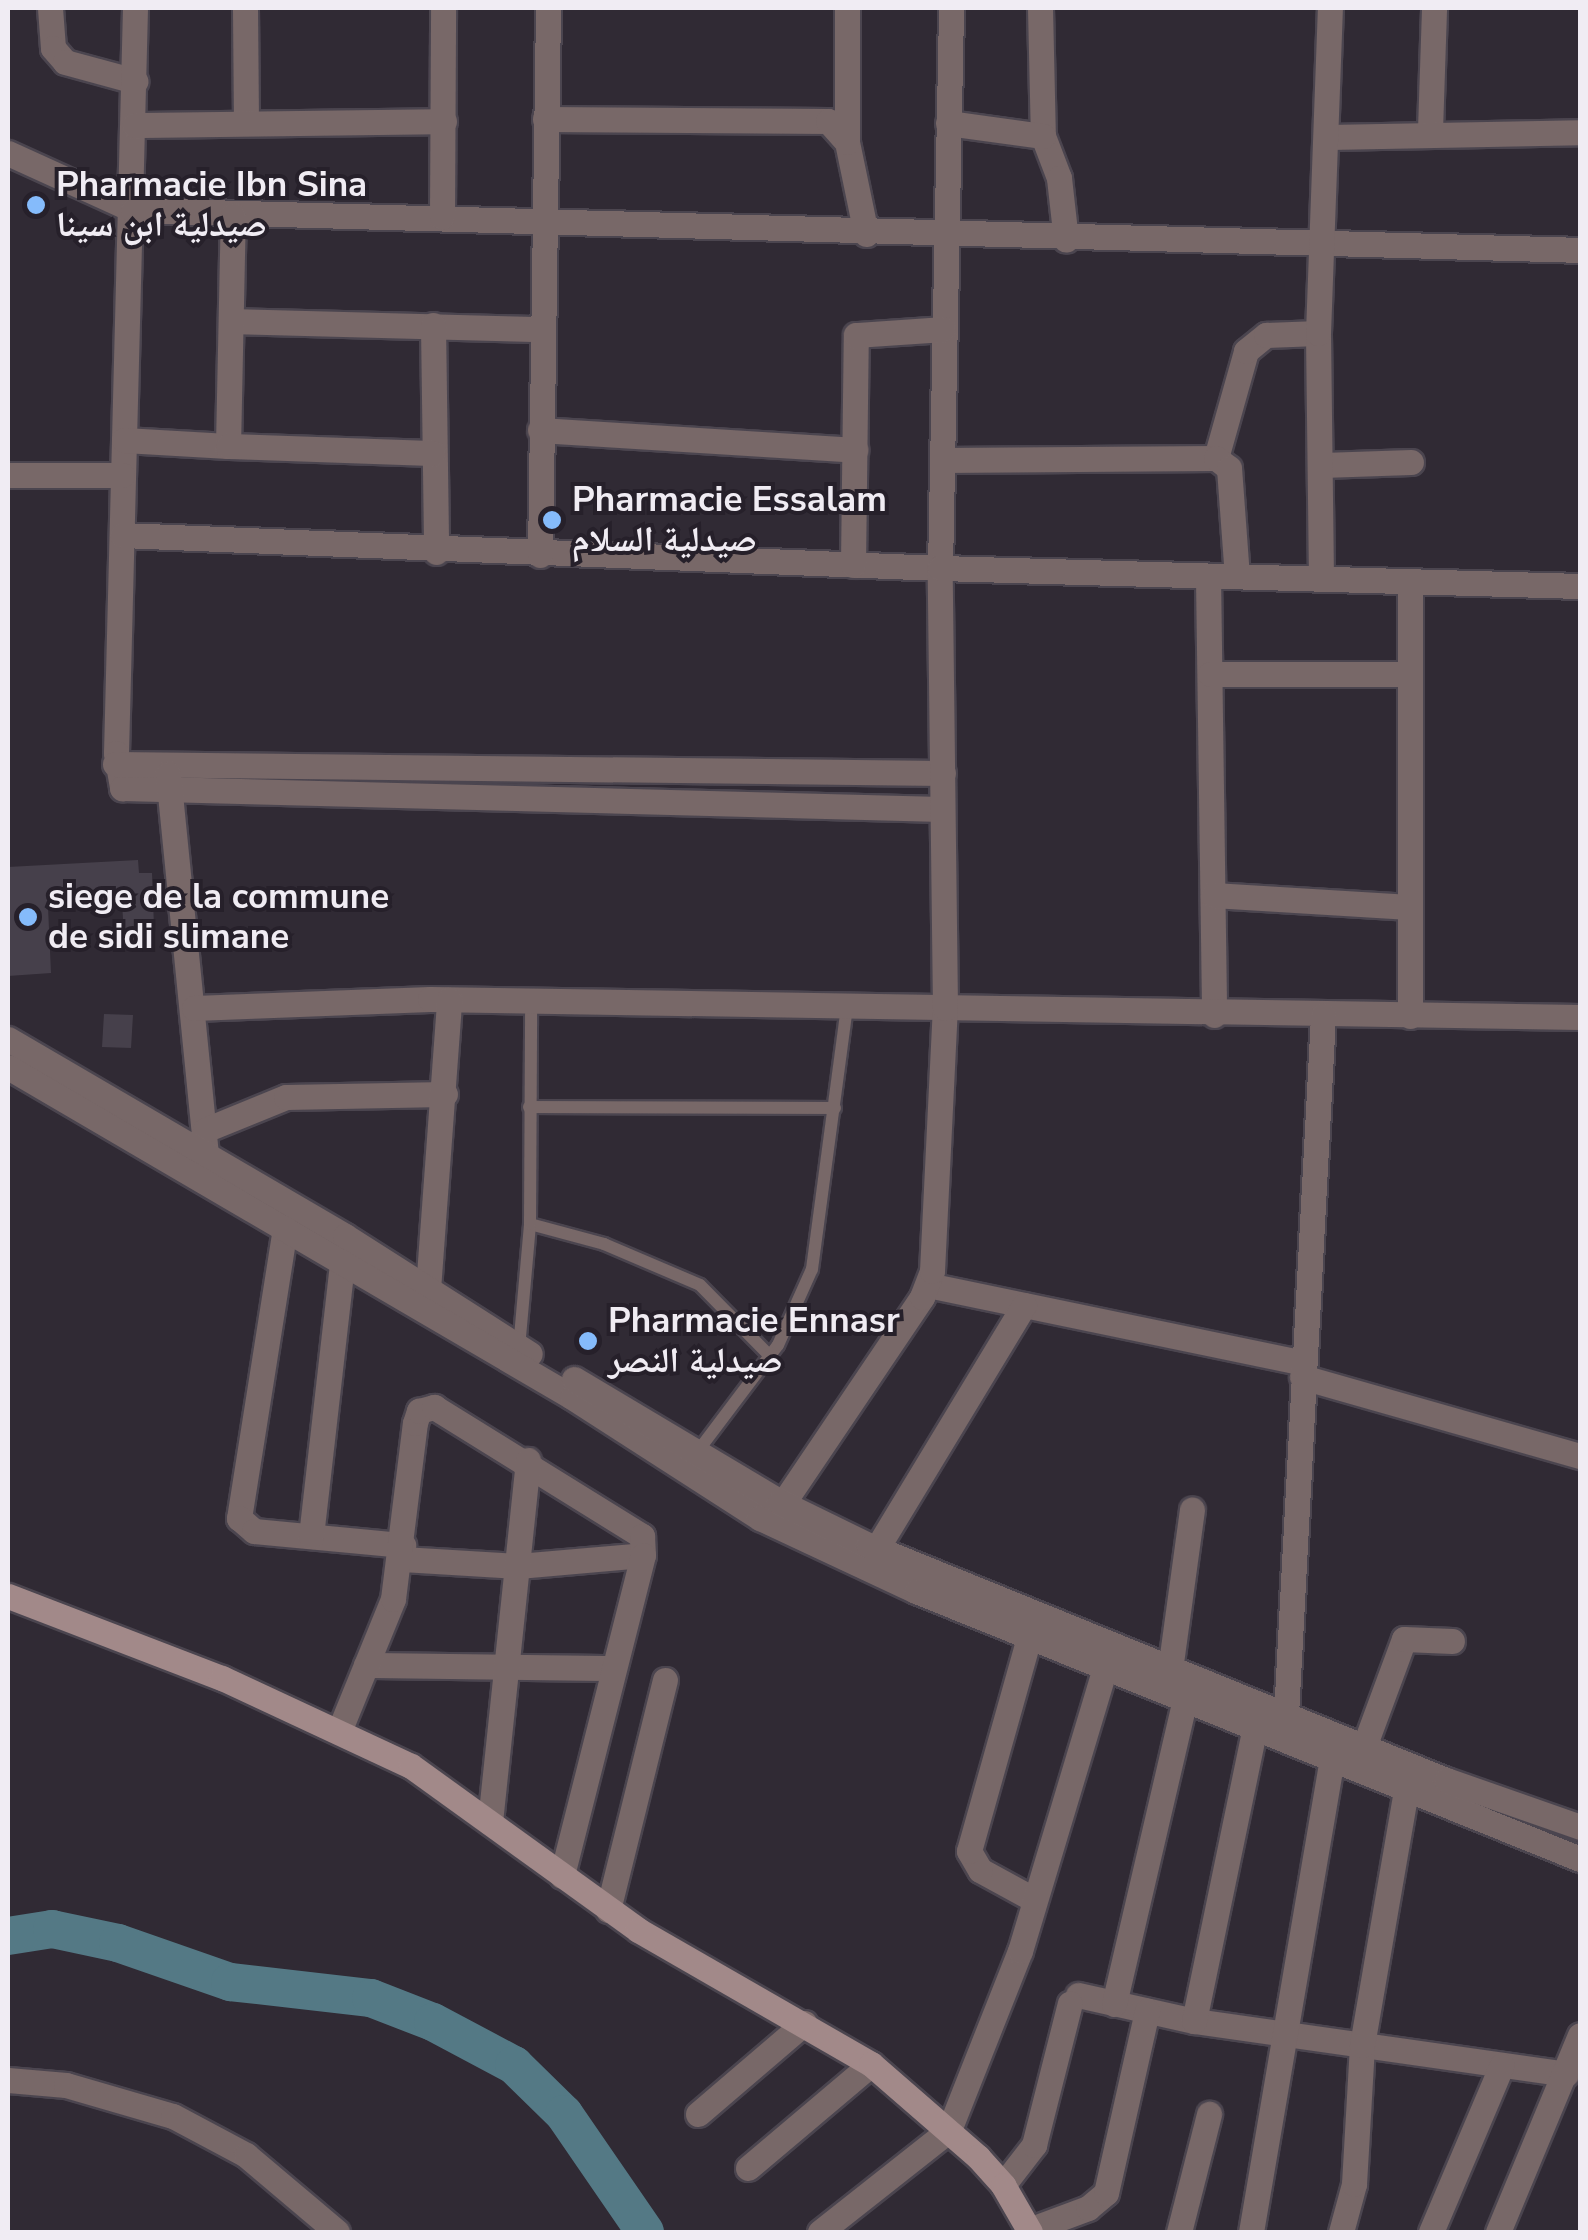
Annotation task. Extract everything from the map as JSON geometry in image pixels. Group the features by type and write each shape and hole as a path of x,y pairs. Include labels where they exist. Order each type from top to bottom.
{"main road":[{"path":"8,1596 340,1729 411,1766 608,1910 871,2064 950,2130 1004,2185 1030,2232"}],"street":[{"path":"50,8 54,48 65,62 135,81"},
{"path":"135,8 133,210 116,764 122,788 170,791 287,779 526,770 943,773"},
{"path":"245,8 246,123"},
{"path":"442,218 443,8"},
{"path":"540,555 540,329 548,8"},
{"path":"847,8 847,142 866,234"},
{"path":"776,1513 928,1285 935,1249 945,1008 940,568 950,8"},
{"path":"1040,8 1043,136 1059,178 1066,240"},
{"path":"1322,579 1318,333 1330,8"},
{"path":"1430,130 1434,8"},
{"path":"545,119 808,116 828,121 847,142"},
{"path":"134,125 444,121"},
{"path":"948,123 1043,136"},
{"path":"1328,136 1430,130 1580,132"},
{"path":"8,153 133,210 233,215 543,218 945,238 1580,250"},
{"path":"228,446 233,215"},
{"path":"232,321 540,329"},
{"path":"433,324 436,552"},
{"path":"854,565 856,335 866,329 944,329"},
{"path":"1216,458 1246,351 1266,336 1318,333"},
{"path":"540,430 854,450"},
{"path":"124,440 434,453"},
{"path":"942,460 1216,458 1229,468 1236,576"},
{"path":"1322,465 1411,462"},
{"path":"8,476 122,475"},
{"path":"122,535 436,552 1410,584 1580,586"},
{"path":"1208,576 1214,1015"},
{"path":"1410,584 1410,1016"},
{"path":"1210,674 1410,674"},
{"path":"116,764 168,765 525,798 942,809"},
{"path":"168,765 208,1182"},
{"path":"525,798 526,770"},
{"path":"1213,895 1410,907"},
{"path":"194,1008 448,1000 1214,1015 1580,1017"},
{"path":"428,1289 445,1094 448,1000"},
{"path":"1286,1727 1322,1015"},
{"path":"8,1039 206,1142 428,1289 518,1356 776,1513 921,1581 1108,1657 1184,1702 1255,1726 1286,1727"},
{"path":"8,1067 342,1264 698,1451 776,1513 877,1548 921,1581"},
{"path":"206,1142 286,1097 445,1094"},
{"path":"285,1228 238,1512 254,1531 518,1566 643,1555"},
{"path":"311,1536 342,1264"},
{"path":"928,1285 1303,1370 1580,1456"},
{"path":"877,1548 1024,1305"},
{"path":"340,1729 366,1665 402,1552 415,1423 423,1407 455,1416 637,1529 643,1555 610,1668 562,1876"},
{"path":"490,1822 528,1460"},
{"path":"1170,1670 1192,1510"},
{"path":"1032,1626 969,1851 980,1870 1033,1899"},
{"path":"1364,1747 1404,1639 1452,1640"},
{"path":"1108,1657 1170,1670 1333,1747 1406,1789 1580,1859"},
{"path":"820,2232 950,2130 1020,1951 1108,1657"},
{"path":"366,1665 610,1668"},
{"path":"608,1910 665,1680"},
{"path":"1114,2004 1184,1702"},
{"path":"1194,2021 1255,1726"},
{"path":"1333,1747 1364,1747 1580,1827"},
{"path":"1250,2232 1333,1747"},
{"path":"1341,2232 1354,2184 1362,2044 1406,1789"},
{"path":"1004,2185 1034,2145 1074,1999 1194,2021 1566,2074"},
{"path":"1030,2232 1088,2208 1106,2193 1147,2011"},
{"path":"698,2114 804,2022"},
{"path":"1498,2232 1580,2035"},
{"path":"748,2168 871,2064"},
{"path":"1431,2232 1502,2065"},
{"path":"8,2080 66,2084 173,2116 246,2154 337,2232"},
{"path":"1179,2232 1210,2114"}],"lane":[{"path":"518,1356 530,1224 531,1004"},
{"path":"698,1451 770,1356 812,1269 847,1008"},
{"path":"529,1107 836,1108"},
{"path":"530,1224 604,1244 700,1285 770,1356"}],"building":[{"name":"siege de la commune de sidi slimane","path":"138,860 139,873 152,873 154,927 143,928 143,949 125,950 122,903 48,907 51,973 8,976 8,867"},
{"path":"104,1014 133,1015 131,1048 102,1047"}],"waterway":[{"path":"8,1936 52,1929 118,1943 230,1982 371,1998 433,2022 514,2065 564,2114 645,2232"}],"place":[{"name":"Pharmacie Ibn Sina صيدلية ابن سينا","path":"36,205"},
{"name":"Pharmacie Essalam صيدلية السلام","path":"552,520"},
{"name":"siege de la commune de sidi slimane","path":"28,917"},
{"name":"Pharmacie Ennasr صيدلية النصر","path":"588,1341"}]}
